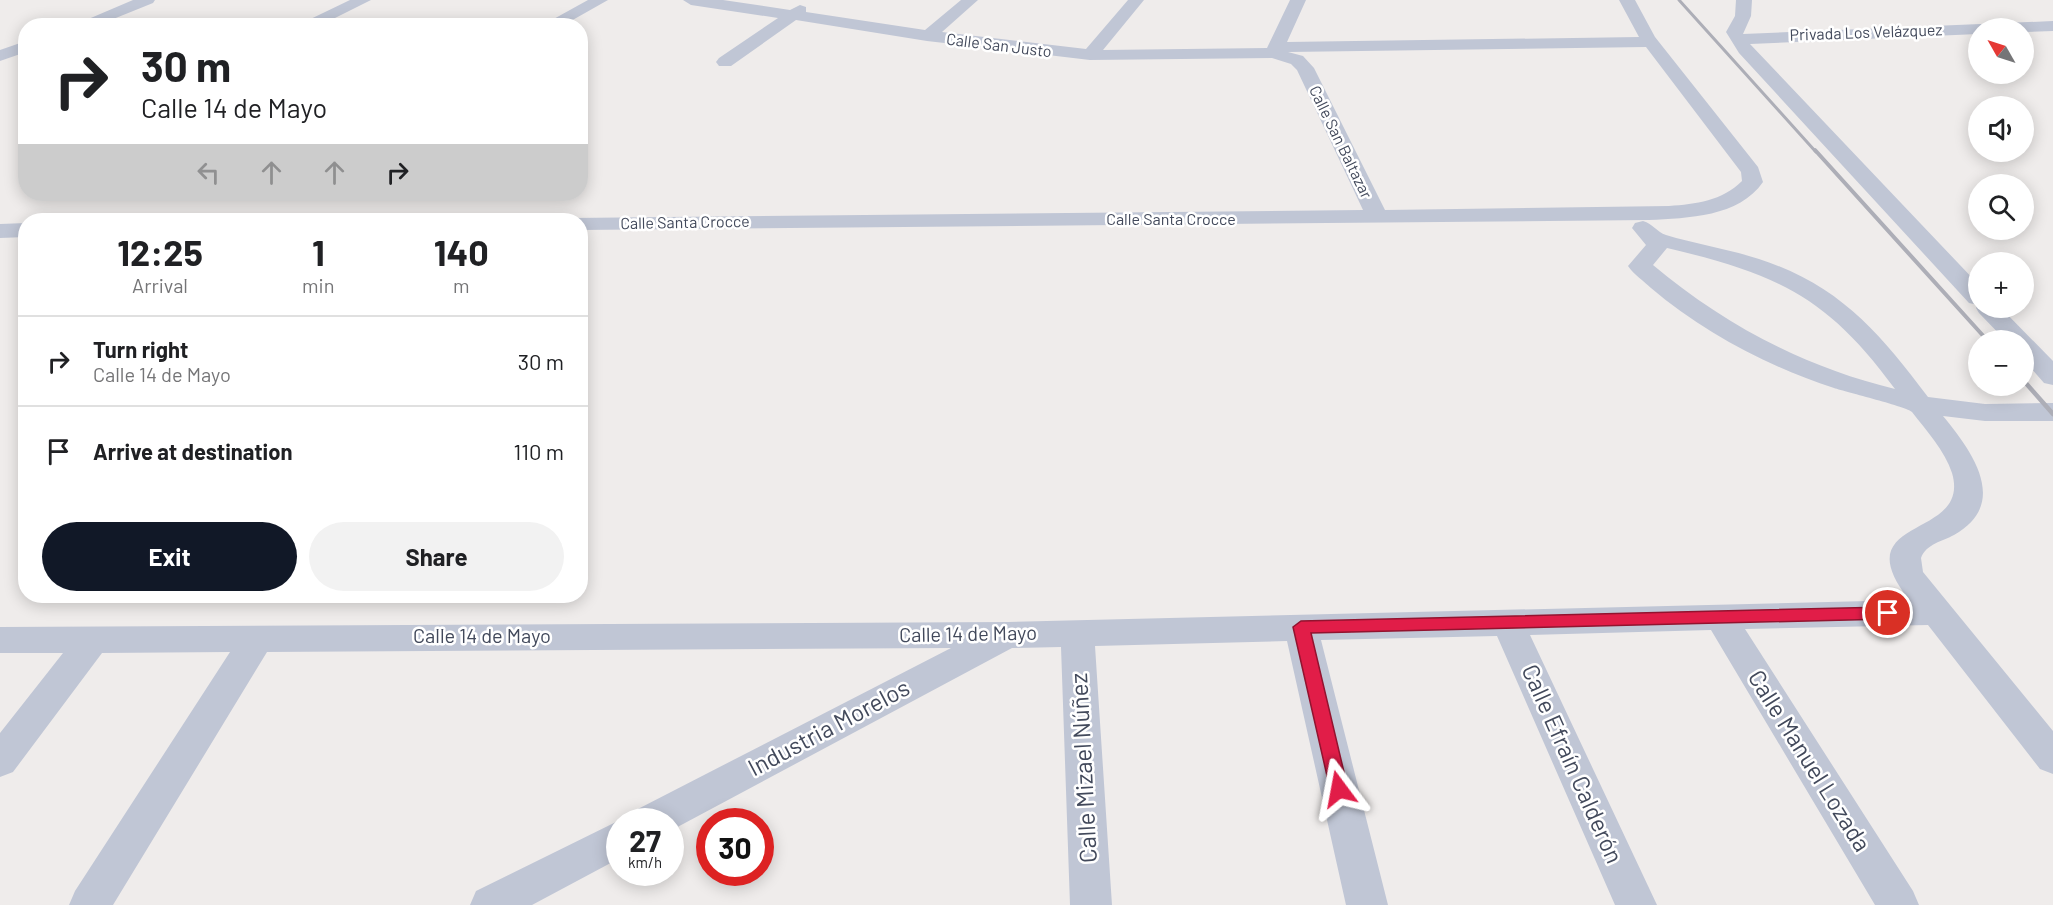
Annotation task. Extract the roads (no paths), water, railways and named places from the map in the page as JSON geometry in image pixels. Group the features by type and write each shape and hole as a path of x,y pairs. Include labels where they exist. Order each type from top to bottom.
{"street":[{"path":"101,18 147,0"},
{"path":"322,18 363,0"},
{"path":"565,18 600,0"},
{"name":"Calle San Justo","path":"691,0 927,36 1090,55 1275,50 1297,60 1305,68"},
{"path":"725,62 814,0"},
{"path":"927,36 970,0"},
{"path":"1090,55 1137,0"},
{"path":"1298,0 1275,50 1651,42 1627,0"},
{"path":"1744,0 1743,16 1734,32 1745,38 1745,49 1968,287"},
{"name":"Privada Los Velázquez","path":"1745,38 2053,26"},
{"name":"Calle Santa Crocce","path":"588,223 1614,215 1670,212 1720,204 1738,197 1753,182 1751,171 1651,42"},
{"path":"0,56 18,49"},
{"name":"Calle San Baltazar","path":"1305,68 1377,217"},
{"path":"1614,215 1646,230 1655,239 1657,246 1640,266 1681,302 1743,339 1864,388 1918,403 1974,412 2042,413"},
{"path":"0,231 18,230"},
{"path":"1655,239 1748,263 1777,274 1823,298 1858,327 1918,403 1958,456 1968,480 1969,494 1965,509 1957,519 1920,538 1907,548 1902,559 1906,575 2053,758"},
{"path":"1998,318 2009,330"},
{"path":"2034,356 2053,377"},
{"name":"Calle 14 de Mayo","path":"0,640 1008,635 1935,612"},
{"name":"Calle Manuel Lozada","path":"1720,618 1898,905"},
{"name":"Calle Efraín Calderón","path":"1508,623 1636,905"},
{"path":"1301,627 1367,905"},
{"name":"Calle Mizael Núñez","path":"1077,632 1091,905"},
{"name":"Industria Morelos","path":"677,808 1008,635"},
{"path":"90,905 258,637"},
{"path":"0,761 94,638"},
{"path":"491,905 606,845"}],"railway":[{"path":"1679,0 1816,152"},
{"path":"1815,150 1978,330"},
{"path":"2034,392 2053,414"}]}
